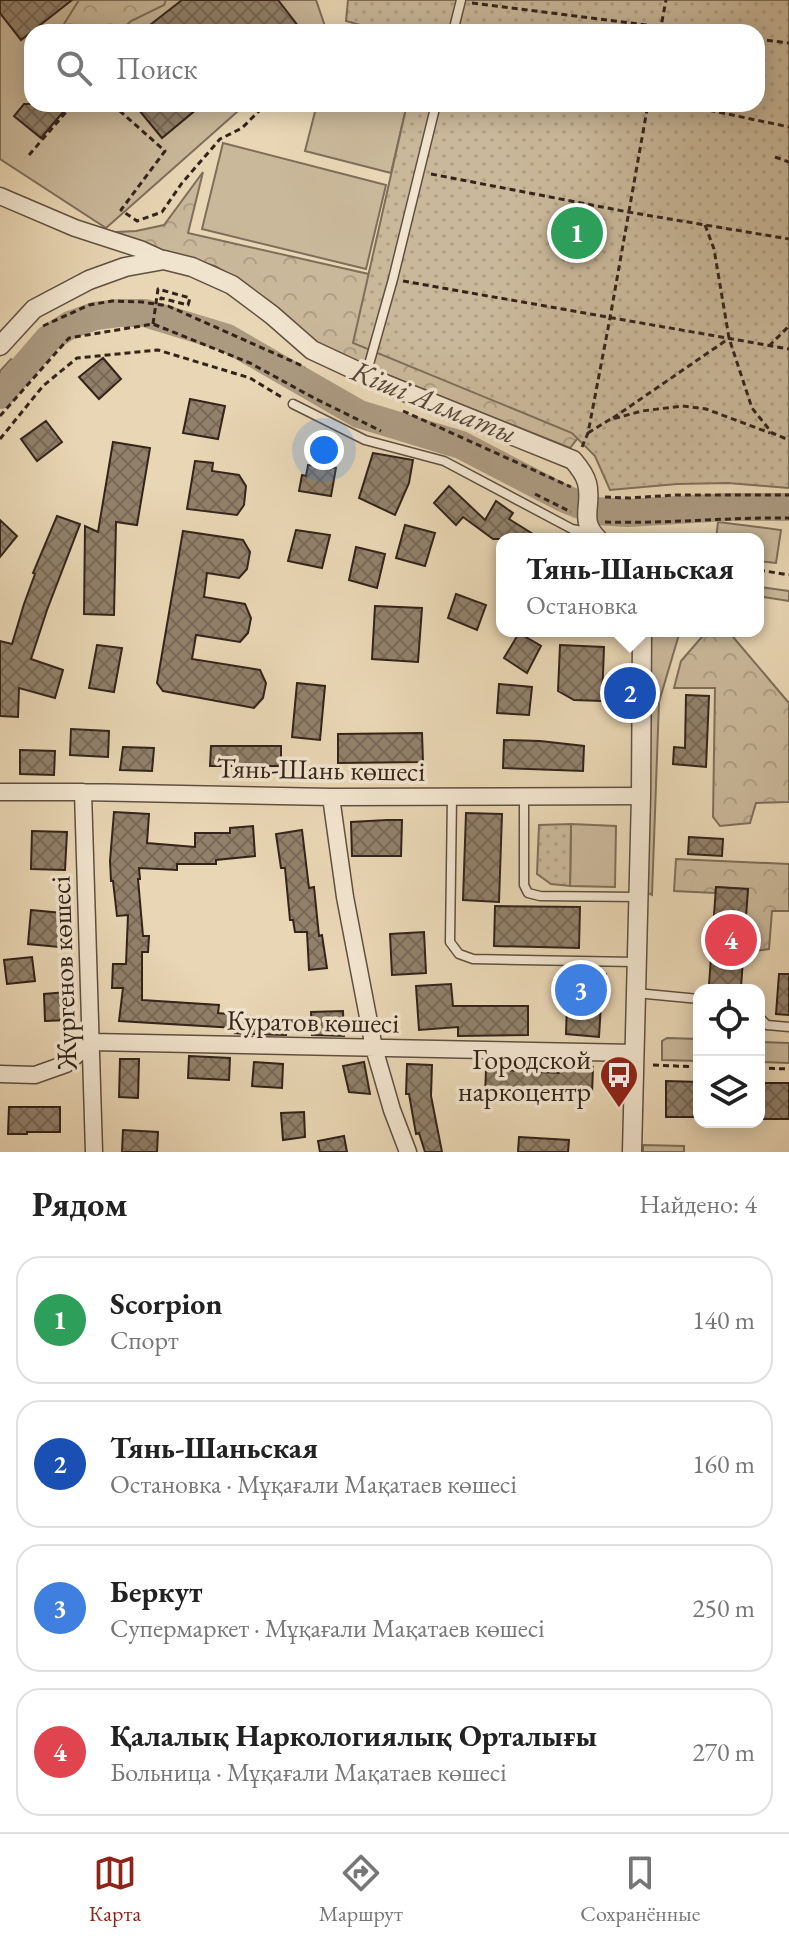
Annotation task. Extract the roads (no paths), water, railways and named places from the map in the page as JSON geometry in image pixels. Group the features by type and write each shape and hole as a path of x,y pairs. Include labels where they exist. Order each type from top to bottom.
{"street":[{"path":"0,196 75,228 192,267 232,285 312,350 366,376 573,460 580,469 587,492 586,530"},
{"path":"0,346 34,309 89,280 125,267 164,260"},
{"path":"632,1152 643,694 641,637"},
{"name":"Тянь-Шань көшесі","path":"0,792 331,797 641,796"},
{"name":"Жүргенов көшесі","path":"83,792 94,1152"},
{"path":"331,797 345,897 374,1048 403,1151"},
{"path":"0,1074 35,1075 66,1064 91,1042"},
{"name":"Куратов көшесі","path":"91,1042 635,1053"}],"lane":[{"path":"455,24 461,1"},
{"path":"366,376 434,112"},
{"path":"293,404 365,440 444,461 572,529 586,530"},
{"path":"452,796 450,942 459,954 473,959 636,962"},
{"path":"524,797 524,885 528,893 540,896 638,897"},
{"path":"635,993 693,998"},
{"path":"765,1023 789,1027"}],"waterway":[{"name":"Кіші Алматы","path":"0,395 48,339 70,325 95,316 145,313 227,338 359,414 461,445 563,498 595,511 628,513 789,507"}],"place":[{"name":"Scorpion","path":"577,233"},
{"name":"Тянь-Шаньская","path":"630,693"},
{"name":"Қалалық Наркологиялық Орталығы","path":"731,940"},
{"name":"Беркут","path":"581,990"},
{"name":"Городской наркоцентр","path":"619,1109"}]}
